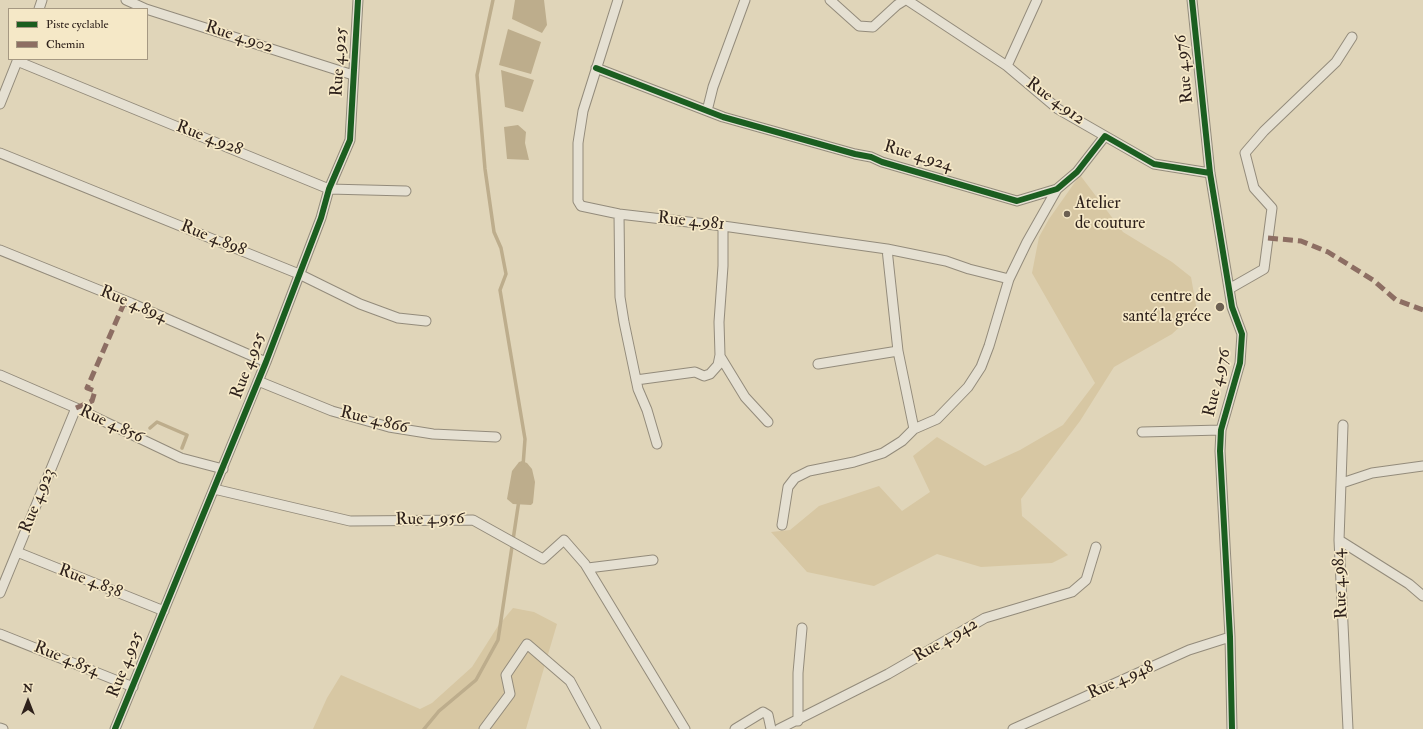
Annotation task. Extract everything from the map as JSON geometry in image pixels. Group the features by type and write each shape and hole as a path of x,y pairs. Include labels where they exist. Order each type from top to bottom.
{"street":[{"name":"Rue 4.902","path":"126,0 146,8"},
{"name":"Rue 4.925","path":"115,729 266,362 321,218 329,190 350,140 352,75 358,0"},
{"name":"Rue 4.981","path":"618,0 583,111 578,143 578,201 581,206 619,214 723,226 887,249 946,261 968,269 1009,279"},
{"path":"707,111 713,87 745,0"},
{"name":"Rue 4.912","path":"830,0 859,26 873,27 897,5 906,0 1007,66 1058,109 1105,136"},
{"path":"1007,66 1037,0"},
{"name":"Rue 4.976","path":"1192,0 1210,172 1232,307 1242,334 1240,363 1221,430 1220,451 1230,637 1232,729"},
{"name":"Rue 4.902","path":"148,9 352,75"},
{"path":"1229,289 1264,269 1272,208 1254,188 1245,153 1264,131 1336,62 1352,36"},
{"path":"0,104 18,60"},
{"name":"Rue 4.928","path":"18,60 329,190 406,191"},
{"name":"Rue 4.924","path":"596,68 707,111 848,152 871,157 882,162 1017,202 1057,189 1077,172 1105,136"},
{"path":"1105,136 1154,164 1210,172"},
{"name":"Rue 4.898","path":"0,153 299,274 360,304 398,318 426,320"},
{"path":"782,525 788,487 795,478 809,471 854,462 883,453 902,441 914,429 937,419 968,387 981,367 989,346 1009,279 1027,242 1057,189"},
{"path":"619,214 620,296 624,322 636,380 656,444"},
{"path":"636,380 695,372 704,376 710,374 718,365 720,356 719,322 723,266 723,226"},
{"path":"887,249 898,351 914,429"},
{"name":"Rue 4.894","path":"0,250 131,303 266,362"},
{"path":"818,364 898,351"},
{"path":"720,356 745,397 768,422"},
{"name":"Rue 4.856","path":"0,375 76,408 181,458 223,469"},
{"name":"Rue 4.866","path":"258,381 332,411 389,427 433,434 496,437"},
{"name":"Rue 4.923","path":"0,593 76,408"},
{"path":"1339,540 1343,425"},
{"path":"1142,432 1221,430"},
{"path":"1342,483 1372,473 1423,466"},
{"name":"Rue 4.956","path":"214,489 350,521 473,520 544,559 564,540 588,568 685,729"},
{"name":"Rue 4.984","path":"1339,540 1409,584 1423,596"},
{"name":"Rue 4.984","path":"1339,540 1348,729"},
{"name":"Rue 4.942","path":"779,729 798,721 888,674 985,618 1072,592 1086,580 1096,547"},
{"name":"Rue 4.838","path":"17,552 164,611"},
{"path":"588,568 653,560"},
{"path":"798,721 798,673 802,628"},
{"name":"Rue 4.854","path":"0,634 133,687"},
{"name":"Rue 4.948","path":"1013,729 1189,650 1230,637"},
{"path":"484,729 510,694 506,675 527,644 570,681 596,729"},
{"path":"734,729 763,712 768,715 771,729"}],"shaded area":[{"path":"515,0 544,0 547,25 542,33 512,19"},
{"path":"508,29 541,42 531,74 499,65"},
{"path":"501,70 534,80 523,112 505,107"},
{"path":"518,125 526,132 525,143 529,160 507,159 504,127"},
{"path":"1080,175 1123,232 1172,262 1191,277 1197,311 1172,334 1114,367 1080,421 1021,499 1022,516 1068,555 1052,563 981,567 937,554 874,586 807,572 771,532 790,530 819,506 879,486 902,511 930,492 913,456 937,437 985,466 1020,450 1063,425 1095,383 1032,273 1039,237 1049,219"},
{"path":"522,461 527,463 532,469 535,482 533,503 531,505 513,504 507,499 512,471 519,462"},
{"path":"513,608 534,612 557,624 526,729 313,729 327,698 341,675 420,709 432,703 472,667 498,626"}],"waterway":[{"path":"493,0 477,75 485,169 494,232 501,248 506,274 500,290 525,439 523,466"},
{"path":"150,428 157,422 187,435 182,448"},
{"path":"424,729 439,711 476,680 498,640 519,500"}],"marked path":[{"path":"1268,238 1301,241 1328,252 1373,280 1396,300 1423,310"},
{"path":"76,408 92,401 95,391 87,388 125,301"}],"cycle path":[{"path":"115,729 266,362 321,218 329,189 350,140 358,0"},
{"path":"1192,0 1210,173 1232,307 1242,334 1240,363 1221,430 1220,451 1230,637 1232,729"},
{"path":"596,68 723,117 855,154 871,157 882,162 1017,201 1057,189 1077,172 1105,136 1154,164 1210,173"}],"place":[{"name":"Atelier de couture","path":"1067,214"},
{"name":"centre de santé la gréce","path":"1220,307"}]}
